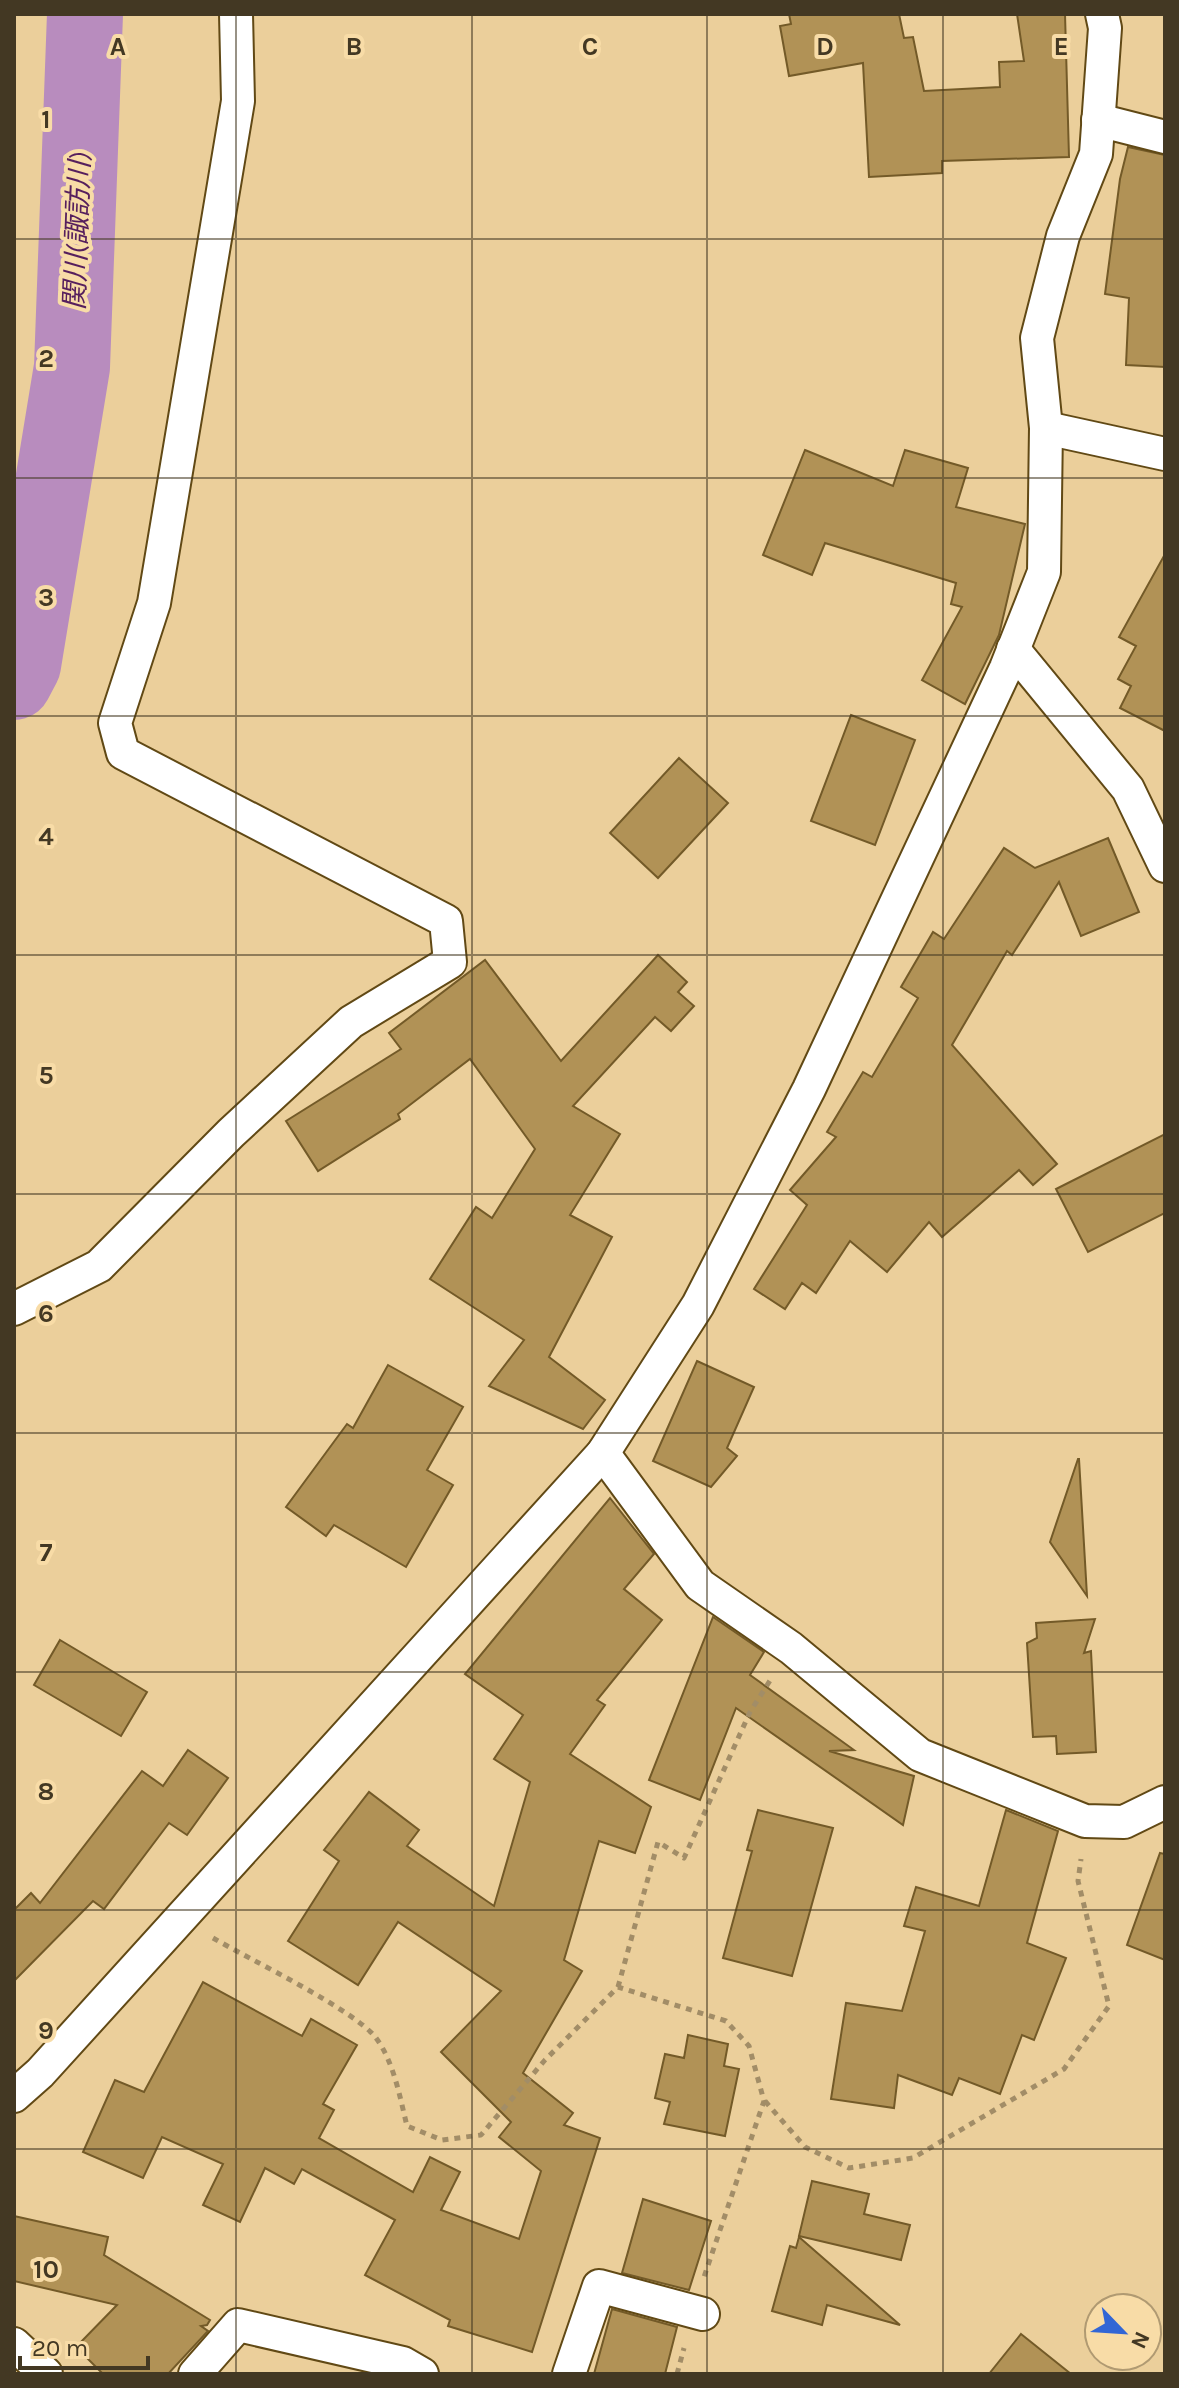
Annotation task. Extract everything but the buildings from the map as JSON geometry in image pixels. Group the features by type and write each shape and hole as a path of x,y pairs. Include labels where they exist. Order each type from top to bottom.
{"street":[{"path":"14,1309 99,1266 231,1133 351,1022 450,962 446,921 123,753 115,723 154,603 238,101 236,14"},
{"path":"14,2096 40,2073 603,1453 698,1305 809,1089 1013,649 1044,572 1046,428 1037,338 1063,236 1096,154 1105,28 1102,14"},
{"path":"1098,120 1165,137"},
{"path":"1046,428 1165,454"},
{"path":"1013,649 1128,789 1165,866"},
{"path":"603,1453 700,1585 791,1648 920,1755 1085,1821 1124,1822 1165,1802"},
{"path":"569,2374 599,2286 698,2313"},
{"path":"195,2374 238,2325 403,2363 422,2374"},
{"path":"14,2344 46,2374"}],"path":[{"path":"179,1919 350,2017 376,2038 396,2081 407,2126 442,2140 481,2135 545,2060 618,1987 658,1842 684,1858 750,1712 791,1648"},
{"path":"618,1987 726,2021 749,2046 764,2101 805,2147 849,2168 913,2158 1064,2069 1109,2006 1078,1881 1085,1821"},
{"path":"677,2374 764,2101"}],"waterway":[{"name":"関川(諏訪川)","path":"14,682 23,665 72,367 85,14"}]}
